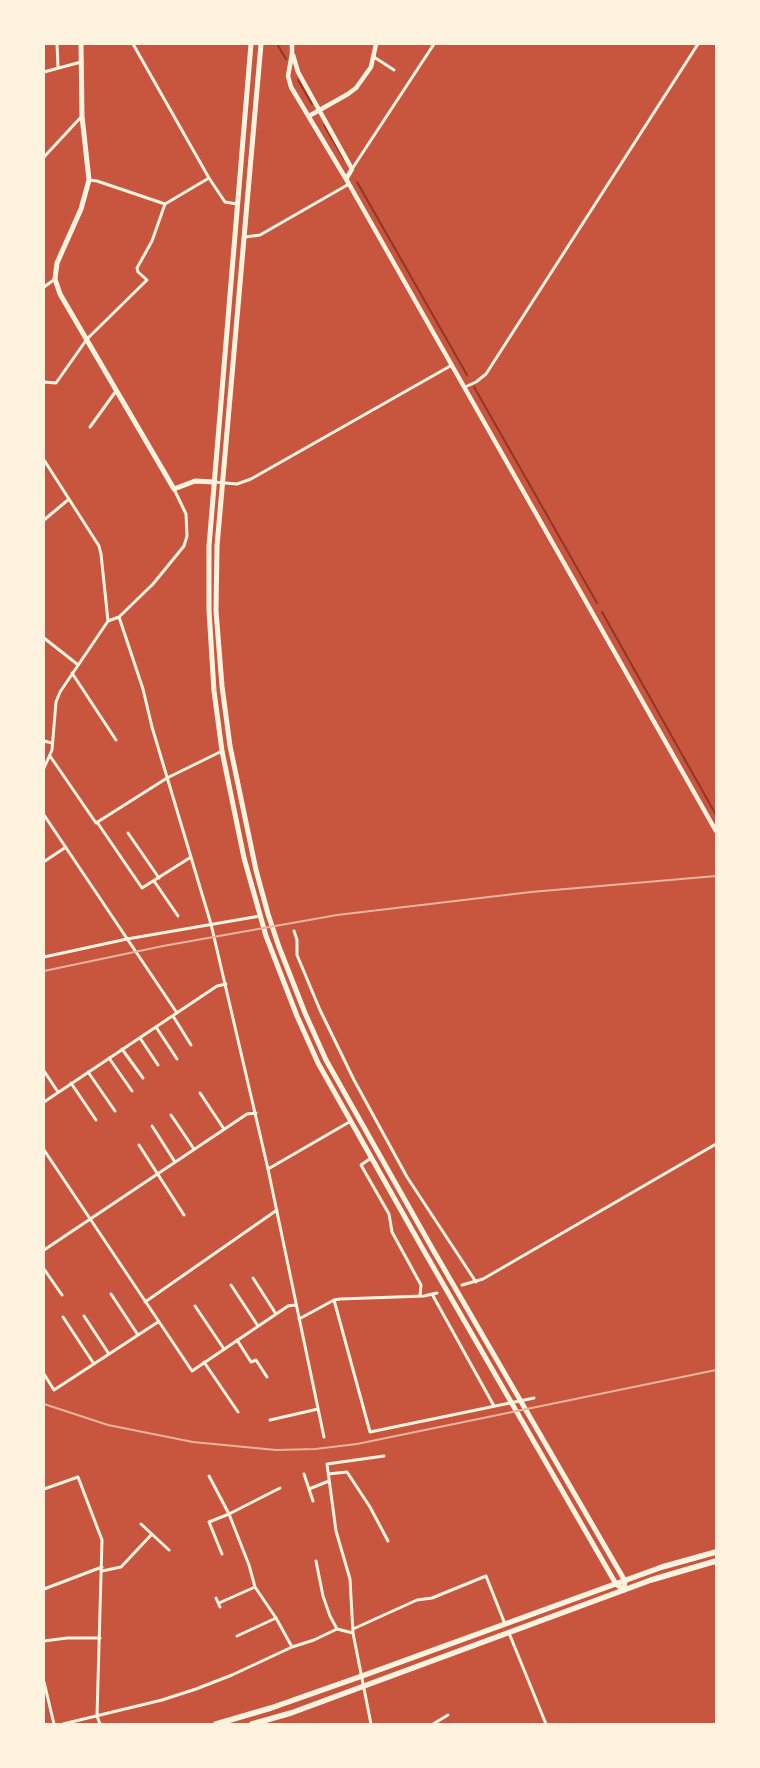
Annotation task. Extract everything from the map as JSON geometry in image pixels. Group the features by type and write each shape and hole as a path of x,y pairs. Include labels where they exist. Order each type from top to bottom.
{"main road":[{"path":"81,44 82,116 89,180 81,209 57,263 55,279 60,294 174,489 195,481 214,482"},
{"path":"251,44 209,546 209,610 214,691 222,752 244,858 266,936 297,1016 318,1063 616,1584 624,1590"},
{"path":"261,44 222,483 217,546 216,601 222,686 230,746 256,870 268,915 305,1013 326,1060 625,1581 624,1590"},
{"path":"216,1724 271,1708 667,1566 716,1552"},
{"path":"252,1724 291,1713 651,1580 716,1561"}],"street":[{"path":"57,44 58,68"},
{"path":"133,44 209,178 225,202 238,204"},
{"path":"292,44 288,76 291,87 349,184 465,387 716,831"},
{"path":"308,116 356,88 365,78 374,57 376,44"},
{"path":"346,179 434,44"},
{"path":"465,387 486,374 698,44"},
{"path":"292,54 298,72 352,169"},
{"path":"374,57 394,70"},
{"path":"44,72 81,62"},
{"path":"44,157 82,116"},
{"path":"44,382 56,382 87,339 147,280 138,272 137,268 152,241 165,204 209,178"},
{"path":"89,180 165,204"},
{"path":"245,237 260,235 349,184"},
{"path":"44,287 55,279"},
{"path":"214,482 237,484 251,478 452,365"},
{"path":"90,427 117,391"},
{"path":"44,460 99,546 110,621"},
{"path":"44,768 50,756 56,702 60,692 110,621 117,618 154,584 184,546 187,536 186,514 174,489"},
{"path":"44,520 69,499"},
{"path":"117,618 143,688 167,778 211,924 222,985 268,1169 292,1305 299,1319 324,1437"},
{"path":"44,638 78,664"},
{"path":"72,673 116,740"},
{"path":"44,741 52,743"},
{"path":"97,822 167,778 222,752"},
{"path":"50,756 142,888 191,857"},
{"path":"44,815 177,1013"},
{"path":"128,833 159,878"},
{"path":"44,860 66,847"},
{"path":"154,881 178,916"},
{"path":"44,956 127,939 260,916"},
{"path":"294,931 297,940 297,955 320,1010 354,1080 407,1176 476,1282"},
{"path":"44,1102 172,1016 222,985"},
{"path":"172,1016 191,1045"},
{"path":"156,1027 178,1059"},
{"path":"140,1038 158,1065"},
{"path":"122,1049 143,1078"},
{"path":"109,1058 132,1091"},
{"path":"44,1071 58,1092"},
{"path":"88,1072 115,1111"},
{"path":"71,1083 96,1120"},
{"path":"200,1093 224,1129"},
{"path":"44,1250 246,1114 254,1113"},
{"path":"171,1115 194,1149"},
{"path":"268,1169 351,1121"},
{"path":"152,1126 175,1162"},
{"path":"462,1285 483,1279 716,1144"},
{"path":"139,1146 184,1215"},
{"path":"44,1150 192,1371 292,1305"},
{"path":"371,1158 361,1166 389,1214 392,1232 421,1285 420,1296"},
{"path":"145,1302 275,1211"},
{"path":"44,1269 62,1296"},
{"path":"253,1278 276,1314"},
{"path":"231,1285 258,1326"},
{"path":"299,1319 334,1300 420,1296 437,1293"},
{"path":"111,1294 138,1335"},
{"path":"432,1294 494,1406"},
{"path":"334,1300 370,1432 534,1398"},
{"path":"195,1306 224,1349"},
{"path":"84,1316 108,1354"},
{"path":"63,1317 94,1364"},
{"path":"44,1374 54,1390 158,1322"},
{"path":"237,1340 251,1362 256,1360 267,1378"},
{"path":"204,1362 238,1412"},
{"path":"270,1420 318,1409"},
{"path":"371,1724 353,1631 350,1579 336,1531 326,1464 384,1456"},
{"path":"328,1474 347,1472 370,1507 388,1541"},
{"path":"304,1474 313,1500"},
{"path":"209,1476 229,1514 249,1565 255,1587 276,1618 292,1647"},
{"path":"44,1489 78,1477 102,1540 97,1716 100,1724"},
{"path":"308,1489 329,1481"},
{"path":"222,1554 209,1522 280,1488"},
{"path":"141,1524 169,1550"},
{"path":"44,1589 102,1569 121,1567 152,1534"},
{"path":"316,1561 323,1596 337,1629"},
{"path":"64,1724 162,1700 196,1689 337,1629 353,1631 417,1600 432,1598 486,1576 505,1624"},
{"path":"218,1603 255,1587"},
{"path":"216,1598 220,1607"},
{"path":"237,1636 276,1618"},
{"path":"510,1633 546,1724"},
{"path":"44,1641 67,1638 100,1638"},
{"path":"44,1682 54,1724"},
{"path":"433,1724 448,1715"}],"waterway":[{"path":"277,44 286,59"},
{"path":"298,80 312,104"},
{"path":"324,125 344,159"},
{"path":"357,182 467,375"},
{"path":"474,387 597,603"},
{"path":"602,612 716,815"}],"railway":[{"path":"44,971 163,946 337,915 531,892 716,876"},
{"path":"44,1404 108,1425 193,1442 276,1450 315,1449 357,1444 716,1370"}]}
